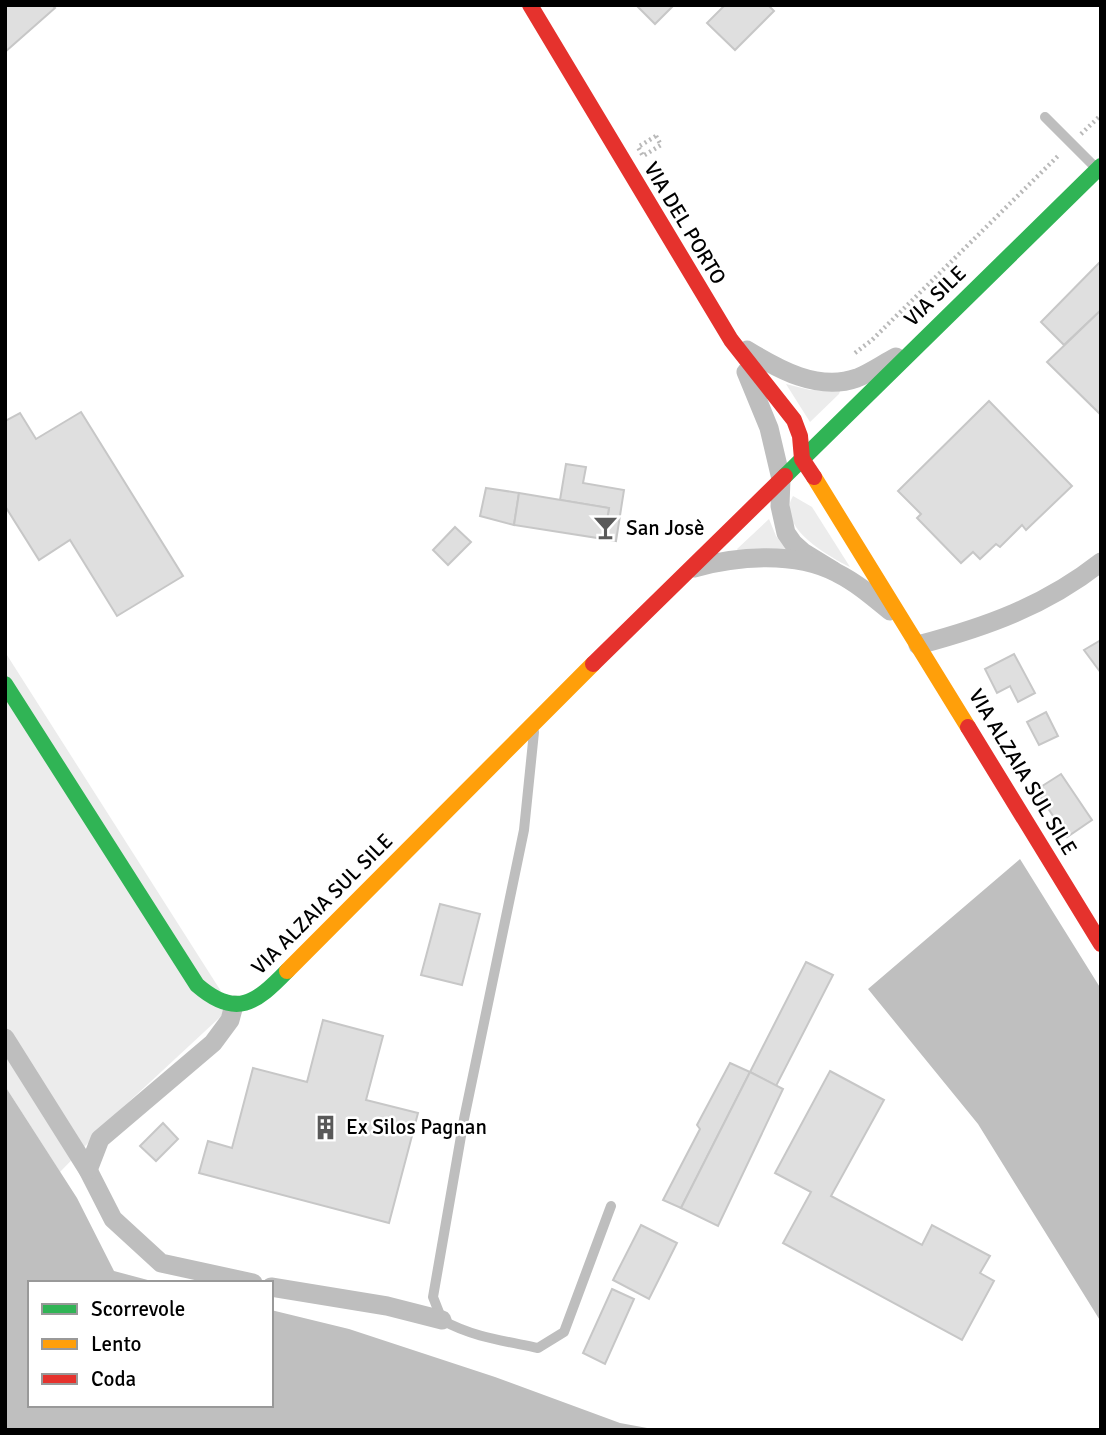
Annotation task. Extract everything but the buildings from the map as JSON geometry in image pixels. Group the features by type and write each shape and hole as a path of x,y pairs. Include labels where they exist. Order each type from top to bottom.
{"street":[{"name":"VIA DEL PORTO","path":"530,5 731,340 794,420 800,436 802,459"},
{"name":"VIA SILE","path":"802,459 1099,168"},
{"path":"731,340 780,370 824,381 856,378 918,345"},
{"path":"731,340 764,412 781,480 780,506 786,533 803,552 834,571"},
{"name":"VIA ALZAIA SUL SILE","path":"234,1005 243,1005 260,998 535,721 802,459 1101,944"},
{"name":"VIA ALZAIA SUL SILE","path":"690,569 720,561 748,558 778,558 807,563 834,571 859,585 906,624"},
{"path":"918,645 972,631 1010,616 1046,598 1101,562"},
{"path":"5,684 191,977 205,993 234,1005 230,1020 213,1043 100,1139 88,1170"},
{"path":"5,1038 88,1170 113,1219 161,1263 244,1281"},
{"path":"273,1287 387,1306 442,1320"}],"lane":[{"path":"1045,117 1099,168"},
{"path":"535,721 524,830 464,1119 433,1297 442,1320 457,1329 483,1337 538,1348 564,1332 588,1274 611,1206"}],"path":[{"path":"1085,130 1101,115"},
{"path":"656,136 661,145 643,156 638,147 656,136"},
{"path":"852,355 872,340 1060,155"}],"shaded area":[{"path":"786,384 810,390 840,391 810,422"},
{"path":"793,496 812,507 850,567 818,548 797,529 789,507"},
{"path":"769,519 776,536 789,552 738,551 737,549"},
{"path":"5,652 231,1007 120,1110 60,1172 5,1086"},
{"path":"1020,859 1101,989 1101,1322 978,1124 868,989"},
{"path":"5,1086 77,1198 114,1271 152,1281 28,1281 28,1407 273,1407 273,1310 349,1329 495,1377 620,1423 658,1430 5,1430"}],"traffic: fast":[{"path":"785,476 1101,166"},
{"path":"5,684 197,985 223,1002 245,1003 265,991 287,971"}],"traffic: slow":[{"path":"814,477 968,727"},
{"path":"287,971 593,664"}],"traffic: jam":[{"path":"530,5 731,340 794,420 800,436 802,459 814,477"},
{"path":"593,664 785,476"},
{"path":"968,727 1101,944"}],"place":[{"name":"San Josè","path":"606,528"},
{"name":"Ex Silos Pagnan","path":"326,1127"}]}
